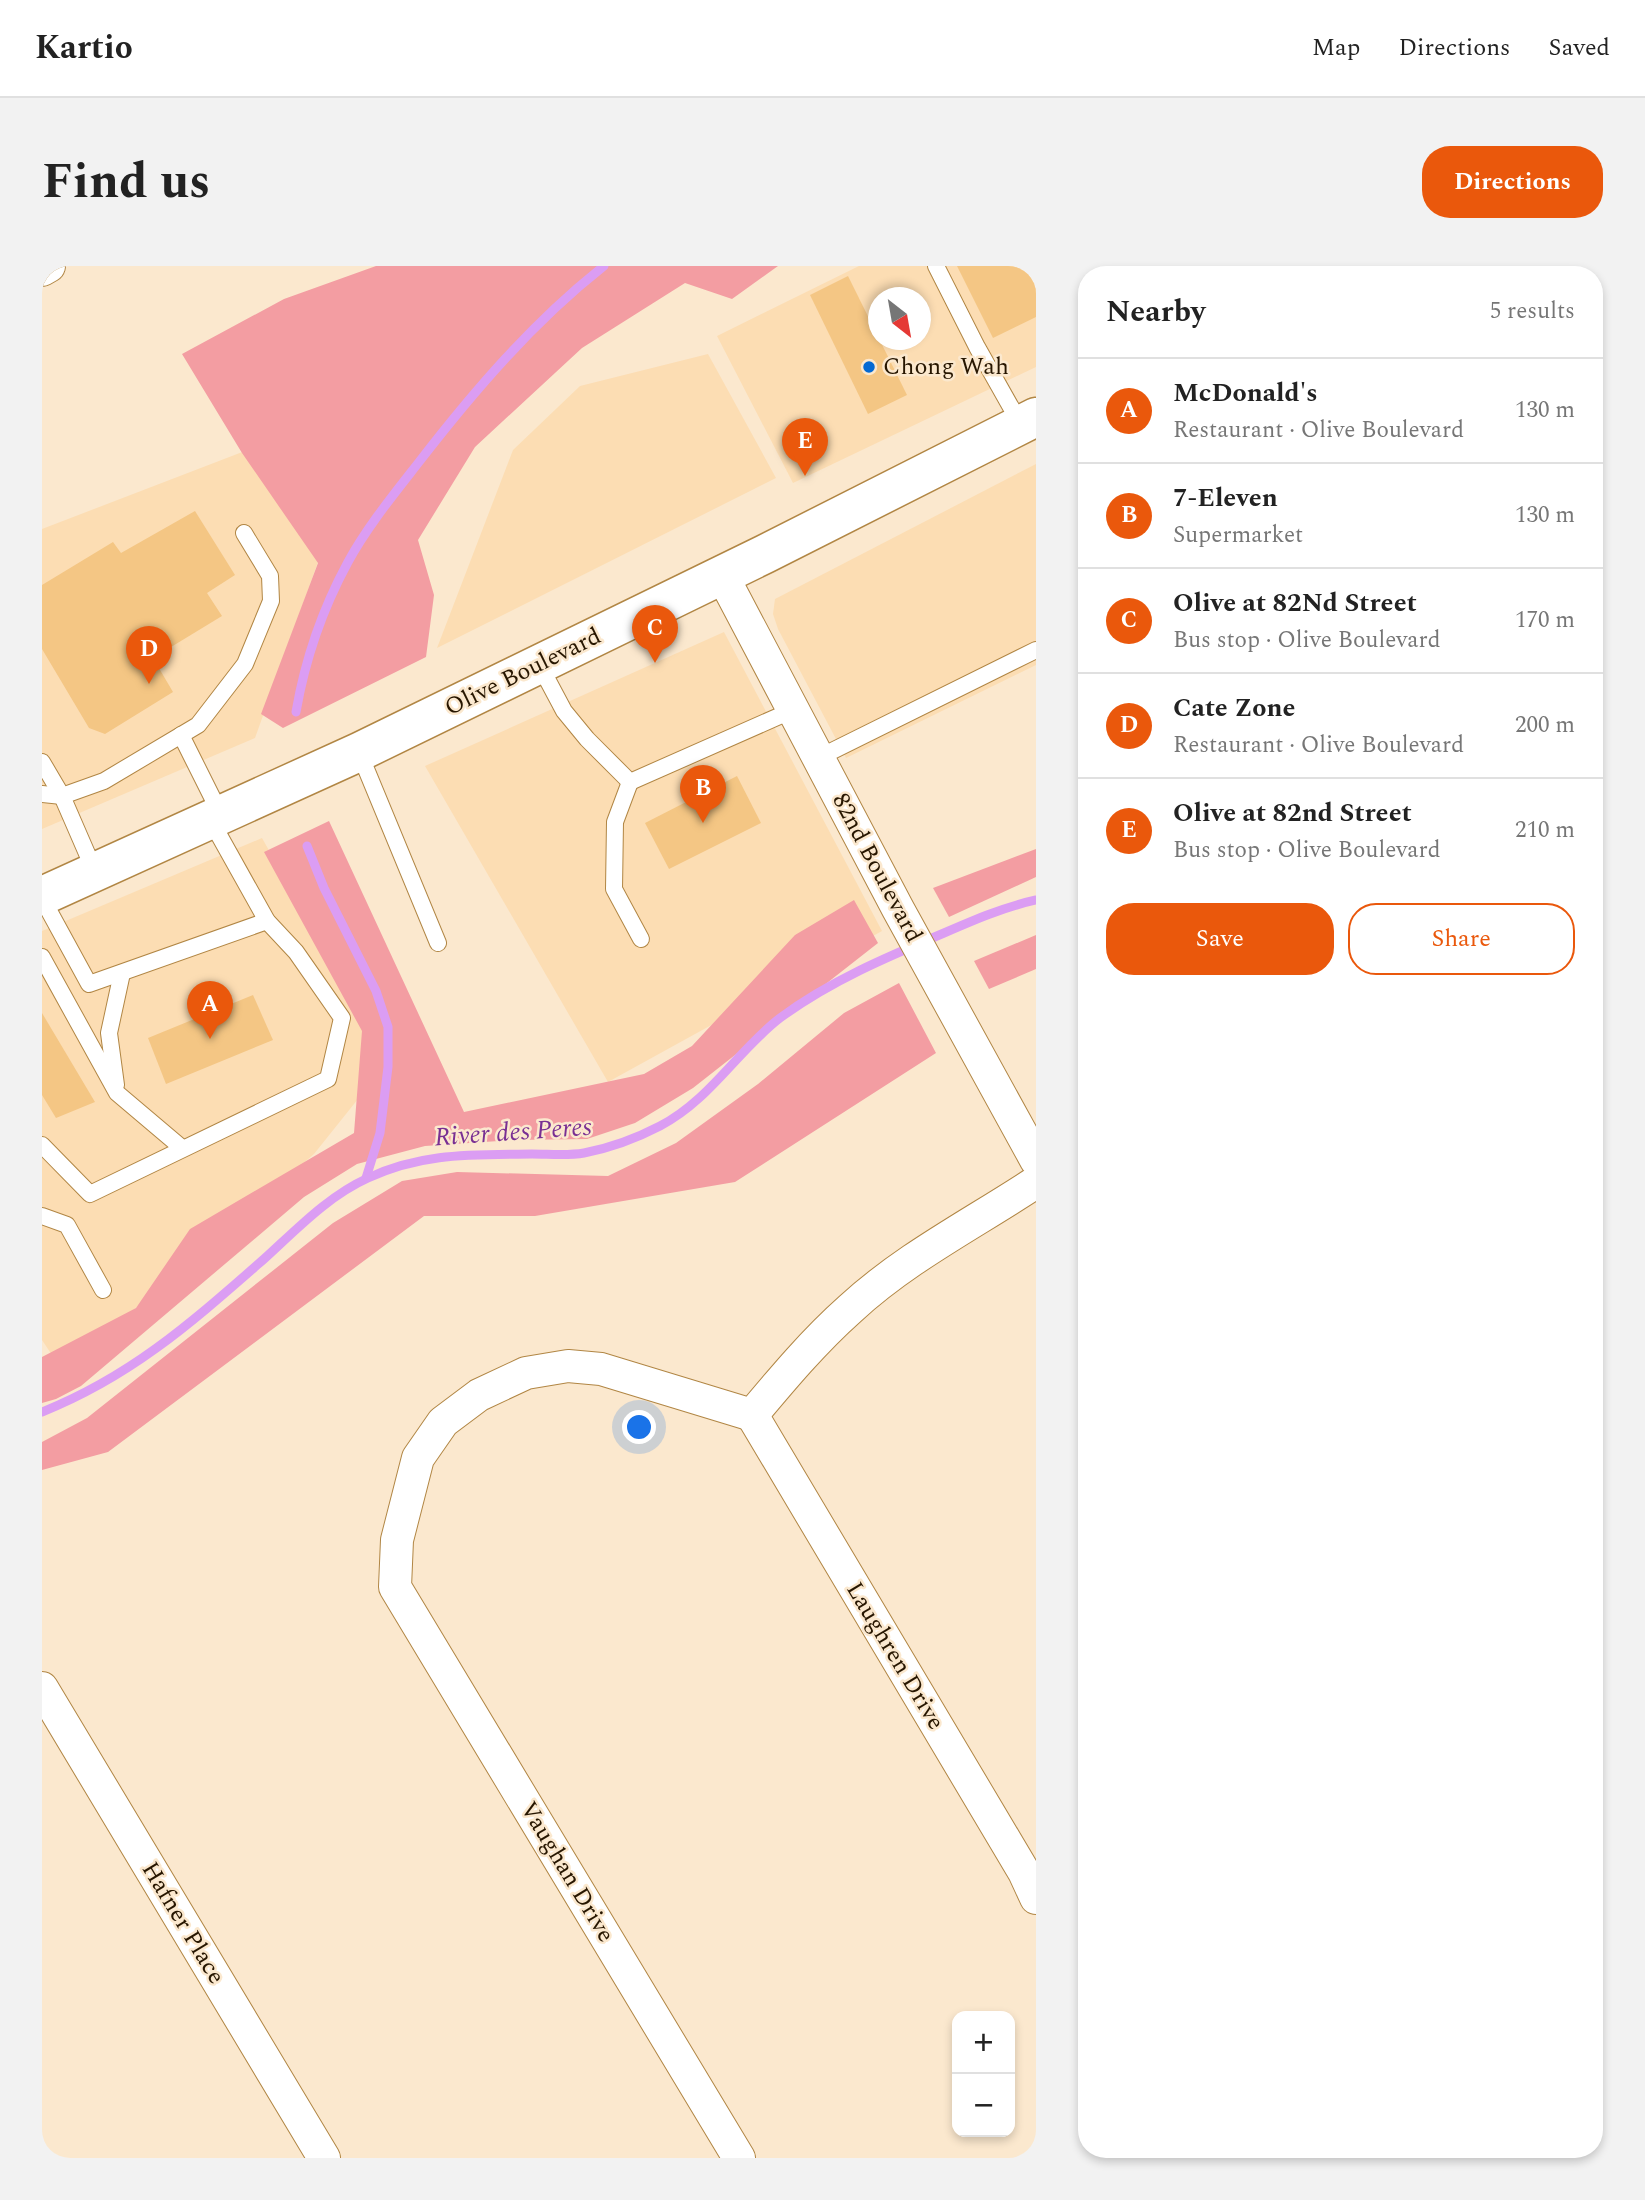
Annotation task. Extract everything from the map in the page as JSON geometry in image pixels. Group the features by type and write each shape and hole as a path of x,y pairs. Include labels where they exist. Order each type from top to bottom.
{"main road":[{"name":"Olive Boulevard","path":"42,897 359,752 722,575 1028,421"}],"street":[{"path":"42,270 49,266"},
{"name":"82nd Boulevard","path":"722,575 898,909 1036,1160"},
{"path":"752,1415 792,1367 851,1307 924,1253 1036,1182"},
{"name":"Vaughan Drive","path":"739,2158 395,1587 397,1539 418,1458 443,1422 478,1395 526,1373 568,1366 601,1369 752,1415"},
{"name":"Laughren Drive","path":"752,1415 1024,1872 1036,1898"},
{"name":"Hafner Place","path":"42,1688 324,2158"}],"lane":[{"path":"936,266 1028,421"},
{"path":"42,794 62,796 104,781 198,725 245,664 271,601 270,576 244,533"},
{"path":"818,758 1036,650"},
{"path":"539,664 564,711 629,782"},
{"path":"641,939 614,889 615,822 629,782 793,709"},
{"path":"42,1145 90,1194 328,1079 342,1018 296,952 267,921 216,817 181,735"},
{"path":"359,752 438,943"},
{"path":"42,762 62,796 95,872"},
{"path":"42,897 89,985 267,921"},
{"path":"42,957 117,1093 182,1149"},
{"path":"117,1093 109,1033 121,973"},
{"path":"42,1216 66,1225 103,1290"}],"shaded area":[{"path":"376,266 778,266 732,299 685,283 582,348 475,447 418,540 434,595 426,657 283,728 261,714 318,563 242,453 182,354 284,299"},
{"path":"859,266 1036,266 1036,367 793,483 717,336"},
{"path":"708,354 776,478 437,648 513,450 580,386"},
{"path":"258,446 319,559 255,738 42,829 42,529"},
{"path":"1036,464 1036,665 846,758 778,629 773,614 775,599"},
{"path":"724,632 882,931 608,1082 425,766"},
{"path":"329,821 464,1112 644,1074 692,1046 795,935 854,900 878,943 693,1088 635,1123 587,1139 513,1140 425,1146 357,1164 304,1197 81,1386 42,1403 42,1357 136,1308 190,1229 354,1133 362,1031 264,852"},
{"path":"262,838 368,1027 362,1094 314,1154 124,1318 60,1367 42,1340 42,931"},
{"path":"1036,849 1036,877 949,917 933,888"},
{"path":"1036,935 1036,969 989,989 974,961"},
{"path":"899,983 936,1053 735,1182 535,1216 424,1216 108,1452 42,1470 42,1442 87,1418 333,1223 402,1181 457,1172 608,1176 676,1143 758,1084 844,1013"}],"building":[{"path":"957,266 1036,266 1036,317 993,338"},
{"name":"Chong Wah","path":"848,276 868,316 868,350 885,350 907,395 868,414 810,295"},
{"path":"195,511 235,575 207,593 222,616 153,658 173,692 105,734 89,728 42,649 42,585 113,542 121,553"},
{"path":"737,776 761,823 669,869 645,823"},
{"path":"253,995 273,1040 166,1084 148,1038"},
{"path":"42,1013 95,1102 56,1118 42,1095"}],"waterway":[{"path":"296,712 304,673 323,616 348,562 372,523 440,435 506,358 553,310 604,266"},
{"path":"307,846 324,888 376,991 388,1027 388,1067 380,1133 366,1178"},
{"name":"River des Peres","path":"42,1412 105,1382 160,1346 212,1304 313,1214 353,1185 388,1170 429,1159 469,1155 578,1154 642,1135 694,1103 765,1031 819,992 955,928 1036,900"}],"place":[{"name":"Chong Wah","path":"869,367"},
{"name":"Olive at 82nd Street","path":"805,476"},
{"name":"Olive at 82Nd Street","path":"655,663"},
{"name":"Cate Zone","path":"149,684"},
{"name":"7-Eleven","path":"703,823"},
{"name":"McDonald's","path":"210,1039"}]}
